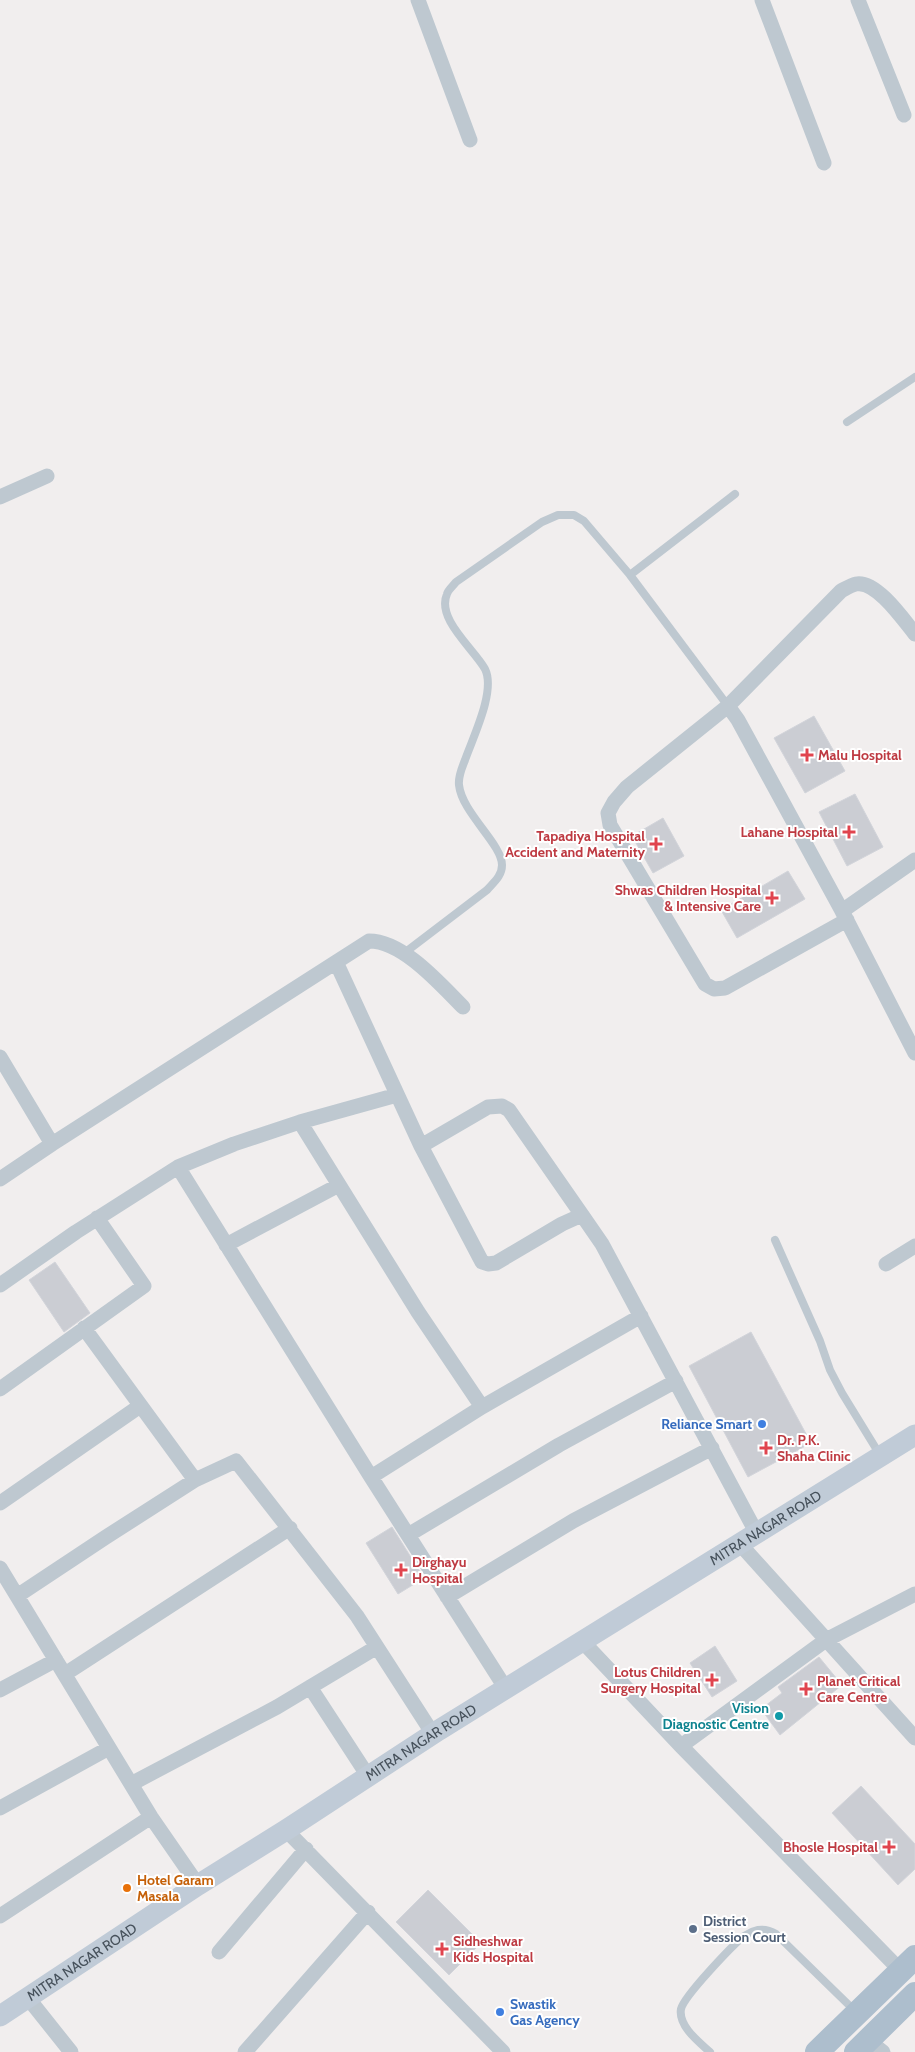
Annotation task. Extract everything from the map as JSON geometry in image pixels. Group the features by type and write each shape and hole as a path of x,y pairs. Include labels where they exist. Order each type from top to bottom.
{"main road":[{"path":"817,2052 908,1964"},
{"path":"869,2048 915,1994"}],"street":[{"path":"418,0 470,140"},
{"path":"762,0 824,163"},
{"path":"858,0 904,115"},
{"path":"0,497 47,476"},
{"path":"915,634 877,591 866,585 856,584 841,591 728,706 627,788 614,802 608,812 610,825 705,984 714,989 724,988 844,916 915,860"},
{"path":"728,706 738,720 844,916 915,1053"},
{"path":"0,1178 369,941 379,941 403,954 431,976 463,1006"},
{"path":"336,962 421,1146 482,1262 488,1264 496,1263 562,1224 582,1215"},
{"path":"0,1058 52,1144"},
{"path":"0,1285 97,1218 178,1167 234,1144 300,1122 397,1094"},
{"path":"421,1146 488,1107 502,1106 509,1110 602,1244 712,1448 748,1538 826,1640 915,1738"},
{"path":"300,1122 418,1312 482,1407"},
{"path":"178,1167 506,1688"},
{"path":"226,1245 339,1185"},
{"path":"0,1389 144,1286 97,1218"},
{"path":"886,1264 915,1246"},
{"path":"371,1476 482,1407 641,1316"},
{"path":"84,1328 195,1480"},
{"path":"408,1535 559,1445 676,1381"},
{"path":"0,1503 140,1406"},
{"name":"MITRA NAGAR ROAD","path":"0,2016 198,1885 433,1734 915,1435"},
{"path":"447,1597 573,1521 712,1448"},
{"path":"10,1592 106,1537 195,1480 236,1461 357,1616 433,1734"},
{"path":"65,1674 290,1528"},
{"path":"0,1568 10,1592 65,1674 151,1817 198,1885"},
{"path":"681,1746 826,1640 915,1594"},
{"path":"583,1642 681,1746 908,1964"},
{"path":"131,1784 277,1707 377,1647"},
{"path":"0,1690 56,1660"},
{"path":"310,1687 368,1776"},
{"path":"0,1808 109,1748"},
{"path":"0,1916 151,1817"},
{"path":"286,1830 504,2052"},
{"path":"219,1952 306,1849"},
{"path":"245,2052 368,1912"},
{"path":"28,1998 72,2052"}],"lane":[{"path":"847,422 915,377"},
{"path":"630,575 735,494"},
{"path":"403,954 487,890 498,878 502,864 497,850 470,812 460,794 459,779 487,698 488,682 485,670 452,625 446,612 445,601 447,593 464,577 542,522 558,515 574,515 584,521 630,575 728,706"},
{"path":"775,1240 810,1317 834,1378 880,1455"},
{"path":"710,2052 689,2032 682,2020 681,2009 690,1992 745,1935 759,1929 776,1934 858,2013"}],"building":[{"path":"814,716 845,771 805,793 774,738"},
{"path":"855,794 883,847 847,866 819,812"},
{"path":"663,818 684,856 653,873 632,836"},
{"path":"788,871 805,899 737,938 721,910"},
{"path":"55,1262 90,1313 64,1332 29,1280"},
{"path":"751,1332 811,1443 748,1477 689,1366"},
{"path":"392,1527 424,1578 398,1594 366,1543"},
{"path":"715,1646 737,1681 712,1697 690,1663"},
{"path":"819,1657 842,1685 780,1735 761,1709 782,1693 778,1687"},
{"path":"861,1786 915,1844 915,1869 898,1885 832,1813"},
{"path":"428,1890 481,1943 449,1975 396,1922"}],"place":[{"name":"Malu Hospital","path":"807,755"},
{"name":"Lahane Hospital","path":"849,832"},
{"name":"Tapadiya Hospital Accident and Maternity","path":"656,844"},
{"name":"Shwas Children Hospital & Intensive Care","path":"772,898"},
{"name":"Reliance Smart","path":"762,1424"},
{"name":"Dr. P.K. Shaha Clinic","path":"766,1448"},
{"name":"Dirghayu Hospital","path":"401,1570"},
{"name":"Lotus Children Surgery Hospital","path":"712,1680"},
{"name":"Planet Critical Care Centre","path":"806,1689"},
{"name":"Vision Diagnostic Centre","path":"779,1716"},
{"name":"Bhosle Hospital","path":"889,1847"},
{"name":"Hotel Garam Masala","path":"127,1888"},
{"name":"District Session Court","path":"693,1929"},
{"name":"Sidheshwar Kids Hospital","path":"442,1949"},
{"name":"Swastik Gas Agency","path":"500,2012"}]}
